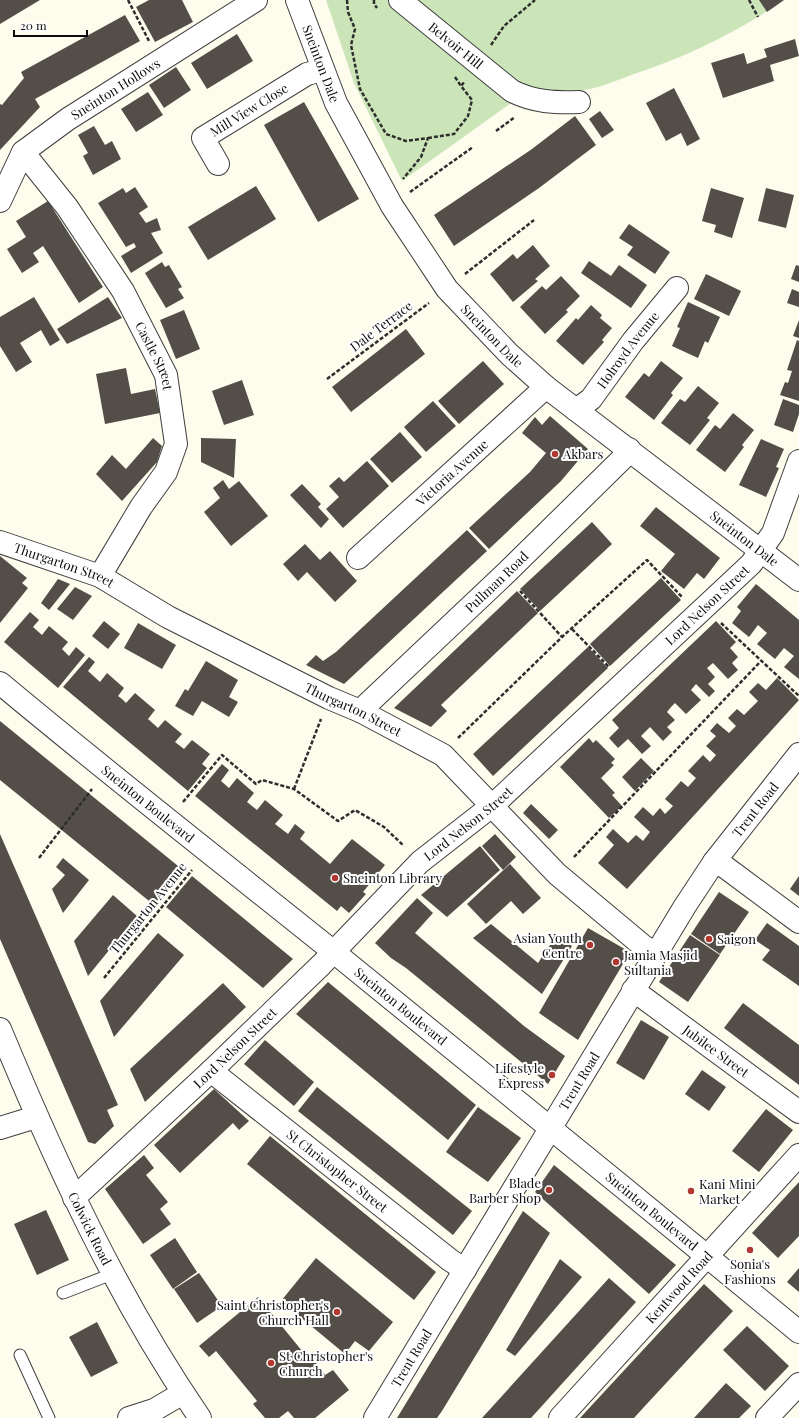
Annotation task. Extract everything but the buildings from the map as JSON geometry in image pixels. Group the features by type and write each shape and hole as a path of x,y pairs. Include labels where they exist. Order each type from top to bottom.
{"street":[{"name":"Sneinton Hollows","path":"0,201 23,152 68,119 256,0"},
{"name":"Sneinton Dale","path":"297,0 322,70 336,103 392,206 447,289 509,354 546,386 799,580"},
{"name":"Belvoir Hill","path":"400,0 513,101 526,98 550,103 579,102"},
{"name":"Mill View Close","path":"218,164 203,138 307,74 322,70"},
{"name":"Castle Street","path":"23,152 67,207 123,291 166,375 176,444 166,472 141,507 100,576"},
{"name":"Holroyd Avenue","path":"576,410 591,399 633,341 677,288"},
{"name":"Victoria Avenue","path":"358,558 546,386"},
{"name":"Pullman Road","path":"360,711 505,574 623,458 629,449"},
{"name":"Lord Nelson Street","path":"74,1198 211,1071 333,951 420,862 493,805 751,564 773,533 799,461"},
{"name":"Thurgarton Street","path":"0,542 100,576 168,617 329,698 360,711 443,755 493,805 558,874 642,946 655,954"},
{"name":"Sneinton Boulevard","path":"0,683 106,771 333,951 551,1128 799,1332"},
{"name":"Trent Road","path":"375,1418 655,954 714,862 799,754"},
{"path":"714,862 725,867 799,922"},
{"name":"Jubilee Street","path":"633,990 799,1112"},
{"name":"Colwick Road","path":"0,1029 36,1117 112,1274 183,1393 200,1418"},
{"name":"St Christopher Street","path":"211,1071 450,1260 465,1270"},
{"path":"0,1128 36,1117"},
{"name":"Kentwood Road","path":"560,1418 708,1257 799,1155"},
{"path":"767,1418 799,1384"},
{"path":"129,1418 154,1410 183,1393"}],"lane":[{"path":"63,1293 112,1274"},
{"path":"20,1355 49,1418"}],"path":[{"path":"128,0 160,61"},
{"path":"347,0 348,12 355,29 351,45 360,89 386,134 406,141 454,134 468,116 472,100 461,86 466,79"},
{"path":"504,26 535,0"},
{"path":"749,0 758,17"},
{"path":"496,131 513,101"},
{"path":"421,157 428,138"},
{"path":"414,190 473,147"},
{"path":"473,269 534,220"},
{"name":"Dale Terrace","path":"327,380 447,289"},
{"path":"443,755 562,637 647,560 701,611 761,661 799,696"},
{"path":"505,574 562,637"},
{"path":"572,629 624,683"},
{"path":"558,874 761,661"},
{"path":"294,789 329,698"},
{"path":"169,820 222,755 256,784 262,780 294,789 338,821 355,810 384,827 420,862"},
{"path":"39,858 106,771"},
{"name":"Thurgarton Avenue","path":"104,978 207,852"}],"green space":[{"path":"326,0 784,0 748,23 710,43 691,52 606,85 590,89 576,90 532,88 402,181 354,83"}],"place":[{"name":"Akbars","path":"555,454"},
{"name":"Sneinton Library","path":"335,878"},
{"name":"Saigon","path":"709,939"},
{"name":"Asian Youth Centre","path":"590,945"},
{"name":"Jamia Masjid Sultania","path":"616,962"},
{"name":"Lifestyle Express","path":"552,1075"},
{"name":"Blade Barber Shop","path":"549,1190"},
{"name":"Kani Mini Market","path":"691,1191"},
{"name":"Sonia's Fashions","path":"750,1250"},
{"name":"Saint Christopher's Church Hall","path":"337,1312"},
{"name":"St Christopher's Church","path":"271,1363"}]}
